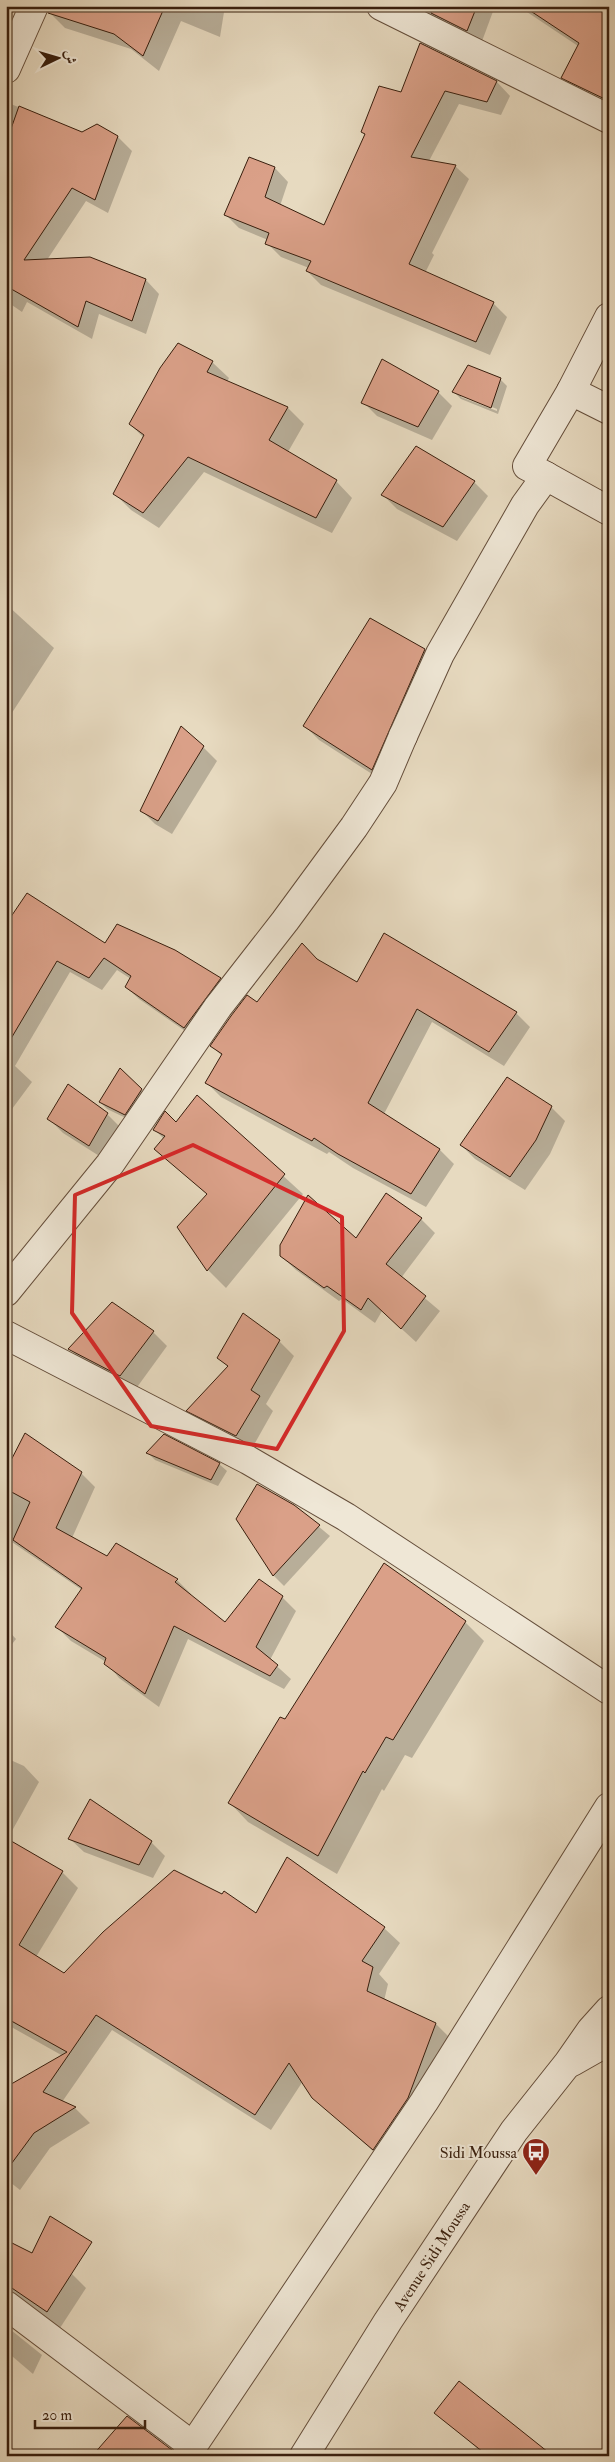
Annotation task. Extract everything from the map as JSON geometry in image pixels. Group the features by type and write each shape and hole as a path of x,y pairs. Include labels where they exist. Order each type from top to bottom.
{"street":[{"path":"6,69 34,6"},
{"path":"382,6 609,119"},
{"path":"609,317 571,391 527,466 609,511"},
{"path":"571,391 609,410"},
{"path":"6,1292 110,1164 218,1007 285,921 383,783 440,654 526,505 546,476"},
{"path":"6,1335 248,1460 346,1517 609,1690"},
{"path":"6,2305 190,2451 424,2102 609,1807"},
{"name":"Avenue Sidi Moussa","path":"304,2456 388,2321 514,2131 568,2064 591,2030 609,2010"},
{"name":"Avenue Sidi Moussa","path":"568,2064 609,2041"}],"highlighted area":[{"path":"193,1145 342,1217 344,1331 277,1449 151,1426 72,1313 75,1195"}],"building":[{"path":"49,6 165,6 143,56 114,34 48,13"},
{"path":"433,6 477,6 467,31 431,13"},
{"path":"523,6 609,6 609,101 561,78 579,43"},
{"path":"420,43 497,81 487,102 445,91 411,157 456,165 409,264 494,302 476,342 306,271 311,261 265,244 269,233 224,215 249,157 275,167 265,197 324,225 365,134 361,132 379,86 401,92"},
{"path":"19,106 82,132 97,124 118,136 95,200 72,188 24,260 90,257 146,279 132,321 86,301 78,327 6,286 6,143"},
{"path":"178,343 213,361 207,372 288,407 269,440 337,480 316,518 188,457 143,513 113,494 144,435 129,424 160,368"},
{"path":"382,359 439,391 418,427 361,403"},
{"path":"468,365 501,378 491,408 452,392"},
{"path":"416,446 475,481 443,527 381,495"},
{"path":"370,618 425,649 372,770 303,726"},
{"path":"181,726 204,746 158,821 140,811"},
{"path":"27,893 105,943 117,924 175,950 221,978 184,1028 125,987 131,976 104,958 89,978 57,961 6,1047 6,924"},
{"path":"384,933 517,1012 489,1052 417,1009 368,1103 440,1149 411,1194 338,1154 314,1138 312,1141 205,1083 222,1054 210,1046 247,995 257,1002 302,943 317,959 357,982"},
{"path":"120,1068 142,1089 125,1115 99,1102"},
{"path":"507,1077 552,1106 536,1140 510,1177 460,1145"},
{"path":"68,1084 108,1113 89,1146 47,1119"},
{"path":"197,1095 285,1174 207,1271 177,1227 207,1194 154,1149 165,1136 153,1130 165,1111 176,1122"},
{"path":"386,1193 422,1218 386,1264 426,1296 401,1329 368,1298 361,1310 327,1286 324,1288 280,1256 280,1245 308,1195 356,1238"},
{"path":"112,1302 154,1331 120,1376 68,1349"},
{"path":"243,1313 280,1340 251,1390 260,1396 236,1436 186,1411 228,1366 217,1358"},
{"path":"25,1433 82,1472 56,1528 107,1556 116,1543 178,1579 175,1582 225,1622 259,1579 283,1596 256,1647 278,1665 270,1676 174,1626 145,1694 104,1664 106,1658 55,1627 82,1588 13,1540 30,1502 6,1489 6,1470"},
{"path":"164,1434 220,1463 211,1480 146,1453"},
{"path":"257,1484 294,1505 320,1525 273,1576 236,1519"},
{"path":"384,1563 466,1621 393,1740 386,1737 365,1773 363,1771 318,1856 228,1803 280,1717 285,1719"},
{"path":"90,1799 152,1841 139,1865 68,1839"},
{"path":"6,1838 63,1871 19,1945 64,1973 103,1932 174,1870 222,1894 224,1891 256,1913 287,1857 385,1927 362,1961 373,1967 367,1991 436,2023 408,2098 373,2150 312,2098 289,2063 255,2115 96,2015 43,2092 76,2107 34,2133 6,2171 6,2087 67,2052 6,2018"},
{"path":"50,2216 92,2242 47,2312 6,2284 6,2240 32,2253"},
{"path":"459,2381 553,2456 488,2456 434,2413"},
{"path":"127,2416 172,2450 171,2456 92,2456"}],"place":[{"name":"Sidi Moussa","path":"536,2176"}]}
